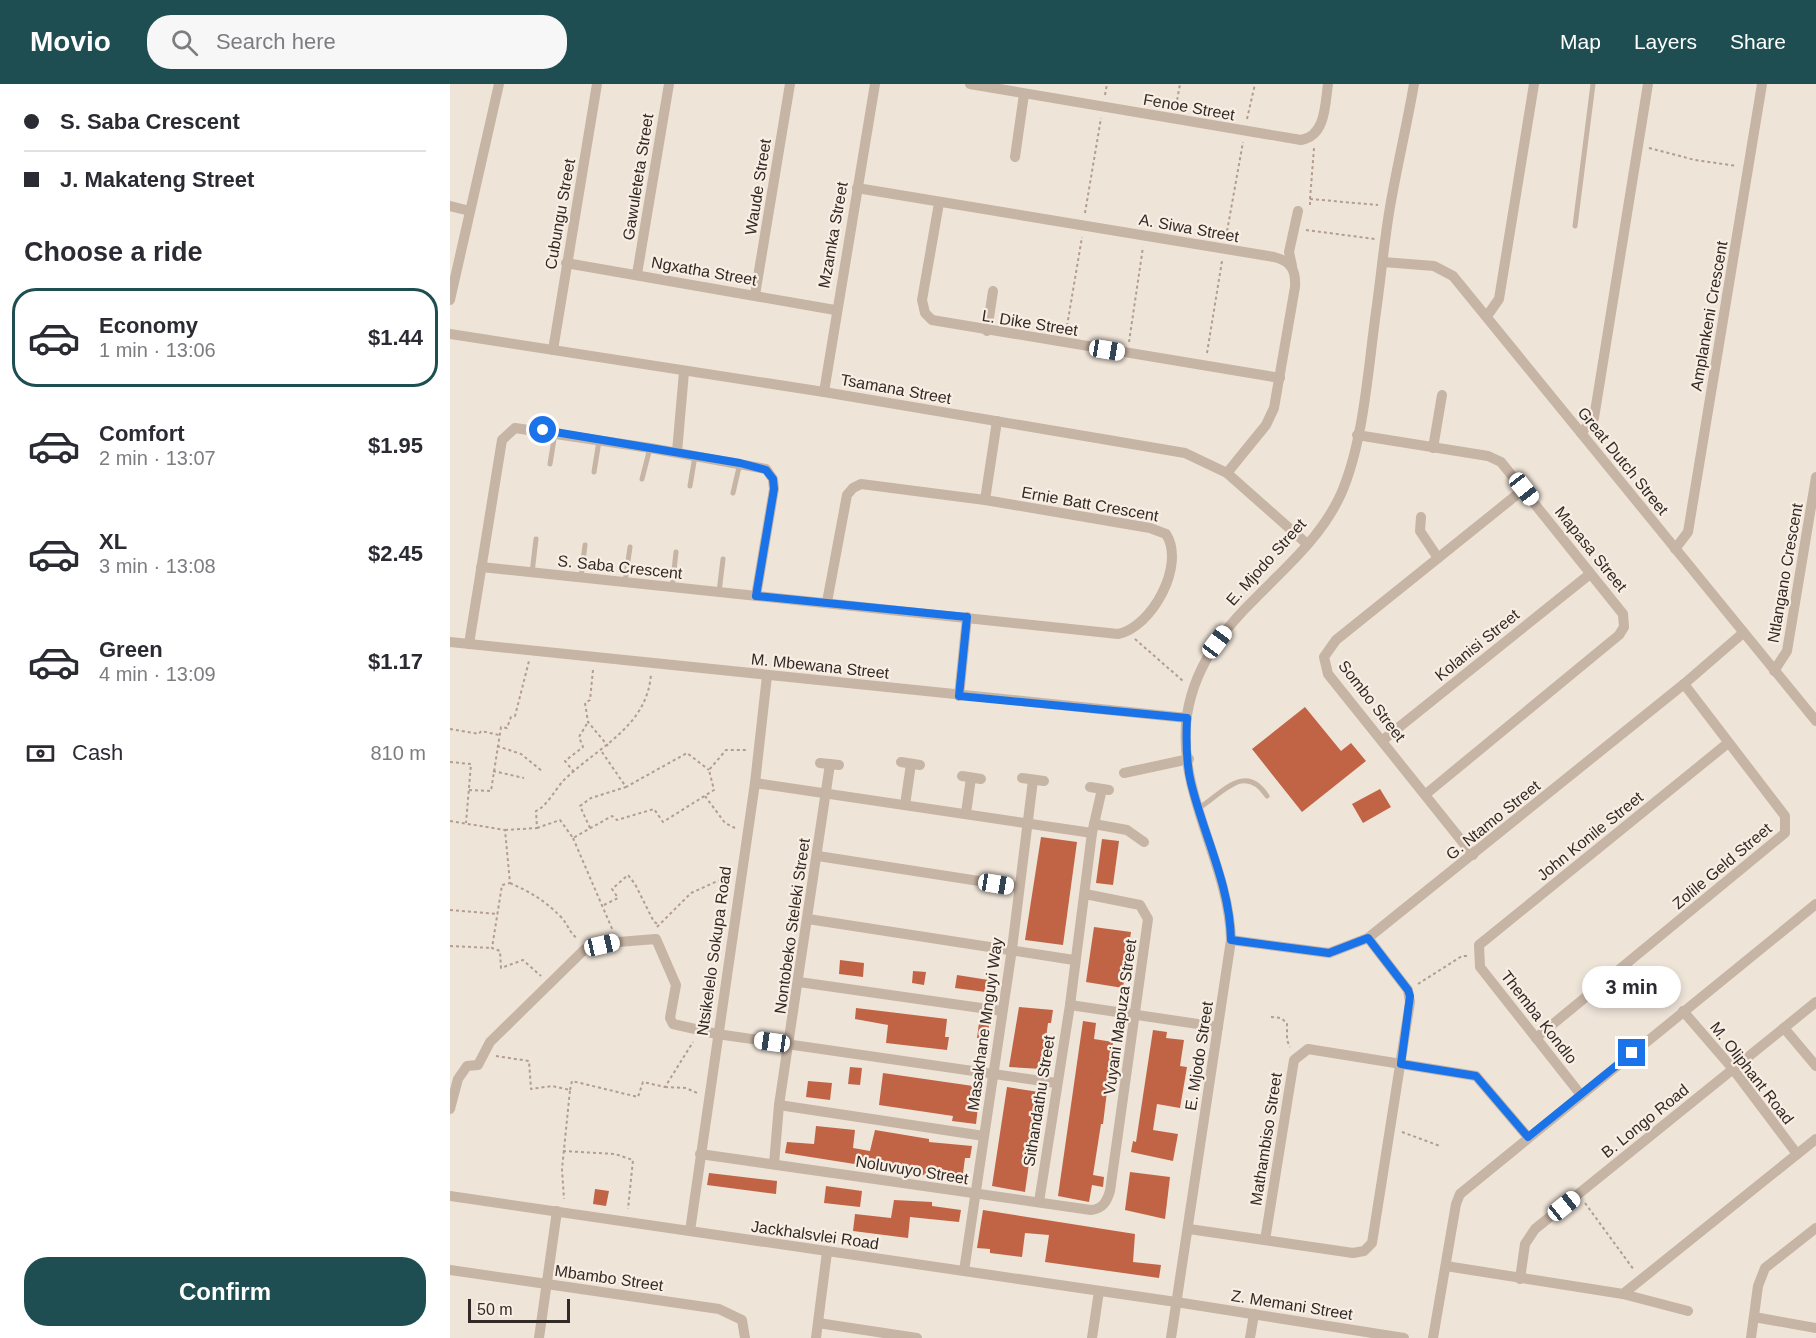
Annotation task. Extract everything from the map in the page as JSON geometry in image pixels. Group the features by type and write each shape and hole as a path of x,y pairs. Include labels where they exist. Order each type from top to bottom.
{"street":[{"path":"450,300 500,84"},
{"name":"Cubungu Street","path":"554,350 566,263 597,84"},
{"name":"Gawuleteta Street","path":"637,274 669,84"},
{"name":"Waude Street","path":"755,294 790,84"},
{"name":"Mzamka Street","path":"824,392 835,310 875,84"},
{"name":"Fenoe Street","path":"970,84 1295,140 1311,137"},
{"path":"1311,137 1318,130 1322,120 1328,84"},
{"name":"E. Mjodo Street","path":"1171,1338 1231,940 1230,919 1224,888 1190,781 1187,718 1193,692 1204,662 1217,642 1249,603 1306,543 1341,494 1357,435 1390,207 1414,84"},
{"path":"1486,315 1499,299 1534,84"},
{"path":"1581,433 1594,418 1648,84"},
{"name":"Amplankeni Crescent","path":"1675,549 1688,532 1762,84"},
{"path":"1015,157 1024,94"},
{"name":"A. Siwa Street","path":"857,188 1274,257 1292,266"},
{"name":"L. Dike Street","path":"939,203 923,295 925,313 938,323 1280,378"},
{"path":"450,206 470,211"},
{"path":"1227,473 1266,426 1274,408 1295,287 1290,252 1298,211"},
{"name":"Great Dutch Street","path":"1383,262 1441,268 1453,276 1816,721"},
{"name":"Ngxatha Street","path":"566,263 755,294 835,310"},
{"path":"987,331 993,291"},
{"name":"Tsamana Street","path":"450,334 824,392 1178,451 1199,458 1227,473 1306,543"},
{"path":"677,452 684,372"},
{"path":"1433,448 1442,395"},
{"path":"985,500 997,421"},
{"path":"470,644 502,440 515,428 650,447 740,463 766,470 773,479 774,489 756,596"},
{"name":"Mapasa Street","path":"1357,435 1497,460 1505,465 1623,614 1624,627 1619,635 1426,794"},
{"name":"Ntlangano Crescent","path":"1774,670 1787,651 1816,477"},
{"name":"Ernie Batt Crescent","path":"827,602 847,495 855,486 865,484 985,500 1150,528 1166,534 1172,553 1165,583 1152,607 1127,631"},
{"name":"Sombo Street","path":"1473,855 1328,674 1324,657 1336,640 1524,489"},
{"path":"1421,517 1420,531 1438,558"},
{"name":"S. Saba Crescent","path":"481,567 827,602"},
{"name":"Kolanisi Street","path":"1383,740 1590,574"},
{"path":"827,602 1097,632 1127,631"},
{"path":"959,696 967,617"},
{"name":"G. Ntamo Street","path":"1231,940 1329,953 1368,938 1684,684 1743,633"},
{"name":"M. Mbewana Street","path":"450,642 1187,718"},
{"name":"Ntsikelelo Sokupa Road","path":"690,1231 707,1094 759,750 767,676"},
{"name":"Zolile Geld Street","path":"1536,1038 1785,833 1785,816 1684,684"},
{"name":"John Konile Street","path":"1478,956 1479,945 1728,743"},
{"path":"1124,773 1189,759"},
{"name":"Nontobeko Steleki Street","path":"774,1164 779,1105 790,1045 830,764"},
{"path":"905,805 910,764"},
{"path":"966,813 971,777"},
{"name":"Masakhane Mnguyi Way","path":"964,1271 1012,949 1033,780"},
{"path":"754,783 966,813 1027,824 1127,830 1144,842"},
{"name":"Sithandathu Street","path":"1039,1202 1070,1005 1074,960 1100,789"},
{"path":"818,856 1018,887"},
{"name":"Vuyani Mapuza Street","path":"1085,894 1140,905 1148,919 1137,1016 1110,1191"},
{"path":"1433,1338 1456,1203 1460,1194 1816,904"},
{"path":"808,919 1074,960"},
{"path":"1189,1228 1353,1253 1369,1248 1372,1243 1410,1002 1408,990 1368,938"},
{"path":"450,1109 458,1079 467,1066 478,1065 484,1050 585,949 618,942 656,939 675,979 676,994 670,1018 677,1026 790,1045 993,1072 1056,1083"},
{"name":"Themba Kondlo","path":"1478,956 1480,967 1581,1095"},
{"path":"799,982 1002,1011"},
{"name":"B. Longo Road","path":"1520,1279 1529,1235 1816,1002"},
{"path":"1070,1005 1218,1027"},
{"name":"M. Oliphant Road","path":"1683,1011 1733,1069 1797,1154"},
{"path":"1784,1028 1816,1066"},
{"name":"Mathambiso Street","path":"1265,1240 1294,1060 1312,1048 1476,1076 1528,1137"},
{"path":"779,1105 984,1136"},
{"path":"1623,1294 1816,1139"},
{"name":"Noluvuyo Street","path":"700,1154 976,1195 1097,1209 1105,1204 1110,1191"},
{"name":"Jackhalsvlei Road","path":"450,1196 1176,1302"},
{"path":"539,1338 557,1211"},
{"path":"1751,1338 1758,1286 1765,1269 1816,1228"},
{"path":"816,1338 827,1252"},
{"path":"1446,1266 1623,1294 1688,1311"},
{"name":"Mbambo Street","path":"450,1270 720,1309 742,1320 745,1338"},
{"path":"1092,1338 1099,1292"},
{"name":"Z. Memani Street","path":"1176,1302 1404,1338"},
{"path":"1250,1338 1254,1314"},
{"path":"1754,1317 1816,1328"},
{"path":"818,1323 916,1338"}],"lane":[{"path":"1575,226 1593,84"},
{"path":"550,464 555,432"},
{"path":"594,472 600,440"},
{"path":"642,479 650,447"},
{"path":"690,486 694,456"},
{"path":"733,493 740,463"},
{"path":"532,573 536,539"},
{"path":"581,577 585,545"},
{"path":"625,582 630,548"},
{"path":"672,588 676,552"},
{"path":"719,592 723,559"},
{"path":"1199,808 1236,783 1246,780 1256,782 1268,796"}],"path":[{"path":"1174,114 1180,84"},
{"path":"1204,365 1255,84"},
{"path":"1065,343 1103,108"},
{"path":"1298,211 1309,211 1314,148 1311,137"},
{"path":"1646,147 1695,160 1741,166"},
{"path":"1310,199 1390,207"},
{"path":"1294,228 1386,240"},
{"path":"1127,353 1145,235"},
{"path":"1127,631 1193,692"},
{"path":"469,790 491,791 501,727 507,728 511,717 515,716 529,660"},
{"path":"593,667 590,700 585,703 588,722 608,746"},
{"path":"537,828 536,811 574,772 602,752 630,724 645,702 651,674"},
{"path":"574,772 565,761 584,747 579,737 588,722"},
{"path":"450,729 499,735"},
{"path":"497,746 521,754 542,771"},
{"path":"709,771 726,750 759,750"},
{"path":"602,752 626,787"},
{"path":"573,838 612,816 617,820 654,809 663,822 714,790 709,771 687,753 626,787 591,798 580,806 590,828"},
{"path":"450,762 471,764 466,823"},
{"path":"493,771 524,778"},
{"path":"705,796 725,823 747,834"},
{"path":"450,821 505,830 537,828 560,820 573,838 618,942"},
{"path":"505,830 510,883"},
{"path":"603,905 618,898 612,889 628,875 654,922 658,924"},
{"path":"656,939 658,924 691,893 725,875 740,875"},
{"path":"492,948 502,885 510,883 537,894 563,919 569,931 585,949"},
{"path":"450,910 498,915"},
{"path":"450,946 492,948 500,951 501,968 523,960 548,985"},
{"path":"1408,990 1462,956 1478,956"},
{"path":"1271,1017 1286,1021 1287,1040 1297,1057"},
{"path":"665,1087 694,1041 696,1030"},
{"path":"484,1050 494,1051 495,1055 529,1061 531,1089 552,1086 570,1090"},
{"path":"557,1211 564,1202 563,1151 572,1081 638,1097 643,1082 665,1087 686,1088 707,1094"},
{"path":"1391,1128 1440,1146"},
{"path":"563,1151 603,1153 633,1160 626,1221"},
{"path":"1578,1194 1641,1279"}],"building":[{"path":"1305,707 1341,751 1351,743 1366,761 1302,812 1252,749"},
{"path":"1380,789 1391,807 1363,823 1352,804"},
{"path":"1041,837 1077,842 1063,945 1025,940"},
{"path":"1102,839 1119,841 1113,885 1096,883"},
{"path":"1094,927 1131,932 1123,988 1086,982"},
{"path":"840,960 864,963 863,977 839,974"},
{"path":"913,971 926,972 924,985 912,983"},
{"path":"957,975 995,981 993,993 955,988"},
{"path":"1019,1007 1053,1010 1051,1023 1048,1023 1042,1069 1009,1067"},
{"path":"856,1008 947,1019 945,1037 949,1037 947,1050 886,1043 888,1025 855,1019"},
{"path":"1083,1021 1096,1023 1094,1039 1113,1042 1103,1124 1101,1124 1093,1175 1104,1177 1103,1187 1092,1185 1089,1202 1058,1196"},
{"path":"979,1023 989,1024 988,1039 977,1038"},
{"path":"1153,1030 1167,1032 1166,1038 1184,1040 1180,1066 1187,1067 1180,1108 1157,1104 1153,1130 1178,1134 1173,1161 1131,1152 1133,1141 1136,1142"},
{"path":"850,1067 862,1068 860,1085 848,1084"},
{"path":"883,1073 973,1086 971,1106 978,1107 976,1124 952,1121 953,1116 879,1105"},
{"path":"808,1081 832,1083 830,1100 806,1097"},
{"path":"1007,1087 1039,1092 1025,1192 992,1186"},
{"path":"816,1126 855,1130 853,1148 870,1151 875,1130 929,1139 929,1142 972,1146 970,1158 965,1158 962,1181 785,1153 787,1142 814,1144"},
{"path":"1130,1172 1170,1177 1165,1219 1125,1210"},
{"path":"709,1173 777,1181 776,1194 707,1185"},
{"path":"826,1186 862,1191 860,1207 824,1203"},
{"path":"595,1189 609,1191 606,1206 593,1204"},
{"path":"894,1200 932,1202 932,1206 961,1210 959,1222 910,1217 908,1238 853,1231 855,1214 891,1218"},
{"path":"983,1210 1135,1234 1133,1262 1161,1265 1159,1278 1045,1262 1049,1235 1025,1233 1022,1257 990,1253 990,1249 977,1248"}],"route":[{"path":"543,430 762,467 770,473 774,489 756,596 967,617 959,696 1187,718 1190,781 1222,878 1229,910 1231,940 1329,953 1339,952 1368,938 1408,990 1410,996 1401,1064 1476,1076 1528,1137 1632,1053"}]}
